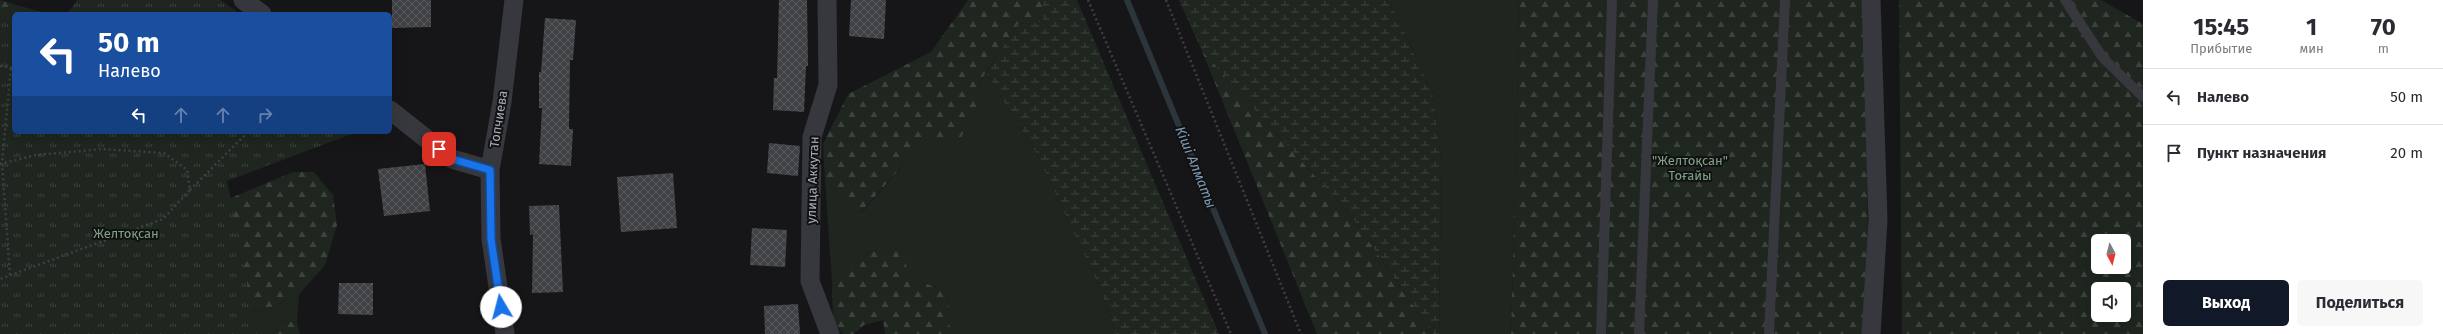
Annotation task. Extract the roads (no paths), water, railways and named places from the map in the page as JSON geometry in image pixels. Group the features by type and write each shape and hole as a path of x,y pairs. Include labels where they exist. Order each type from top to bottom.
{"street":[{"path":"243,0 259,12"},
{"name":"Топчиева","path":"505,334 491,239 490,170 502,102 514,0"},
{"name":"улица Аккутан","path":"827,0 828,85 812,137 810,281 830,334"},
{"path":"1871,0 1878,220 1871,334"},
{"path":"392,112 452,159 490,170"}],"lane":[{"path":"1601,334 1612,0"},
{"path":"1639,334 1653,0"},
{"path":"1769,334 1786,0"},
{"path":"2065,0 2103,58 2143,97"}],"waterway":[{"name":"Кіші Алматы","path":"1127,0 1265,334"}],"park label":[{"name":"\"Желтоқсан\" Тоғайы","path":"1690,168"},
{"name":"Желтоқсан","path":"126,233"}]}
